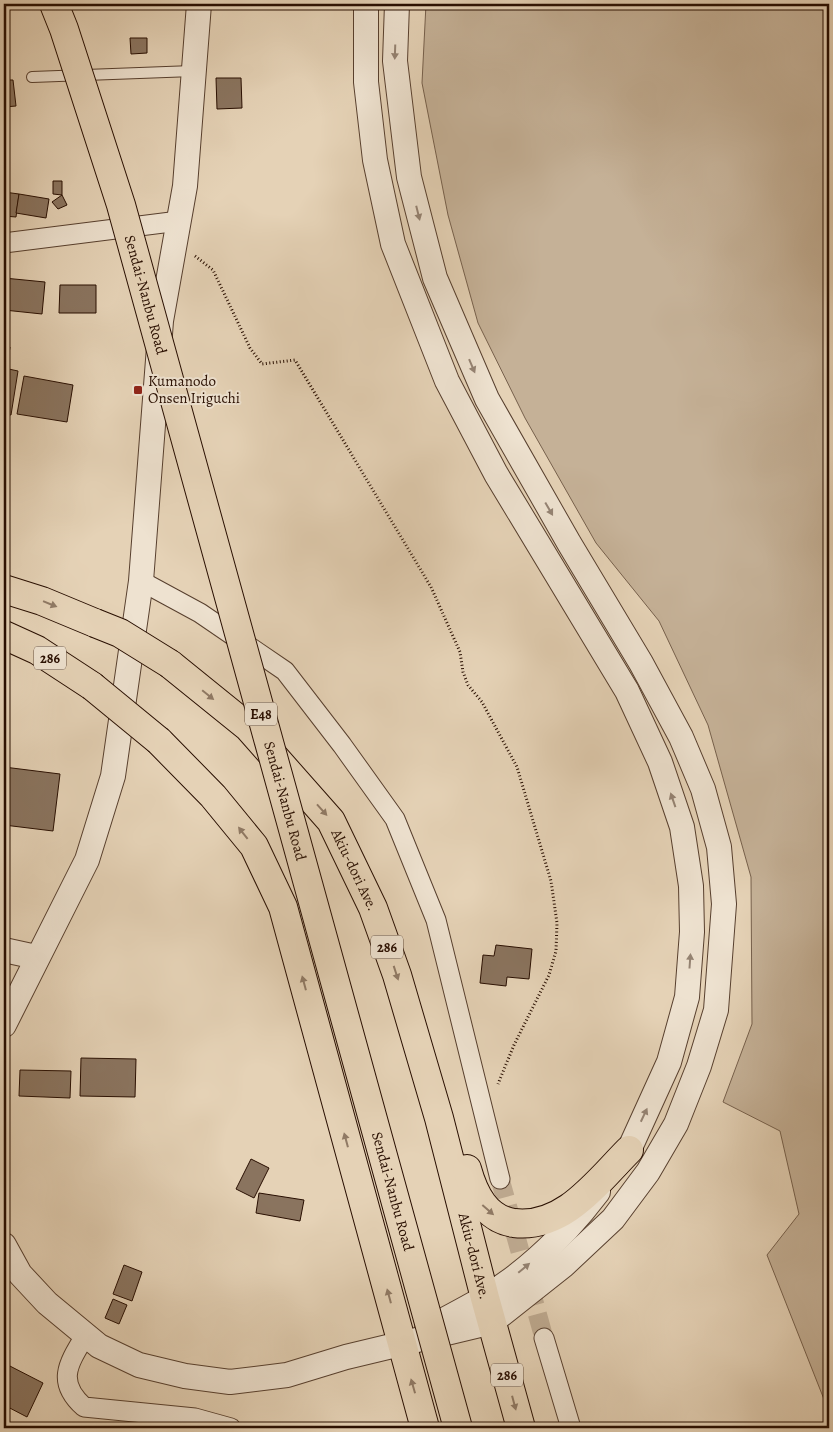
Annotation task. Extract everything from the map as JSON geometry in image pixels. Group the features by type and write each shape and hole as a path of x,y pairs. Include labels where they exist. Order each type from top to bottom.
{"highway":[{"name":"Sendai-Nanbu Road","path":"54,4 64,29 121,205 458,1428"},
{"name":"Akiu-dori Ave.","path":"4,589 42,601 120,633 170,664 248,727 331,821 374,908 406,1005 439,1118 488,1310 521,1428"},
{"name":"286","path":"4,635 37,650 92,686 159,741 214,796 254,846 283,906 425,1428"},
{"path":"406,1005 428,1042 450,1103 468,1173 480,1203 500,1221 530,1225 552,1219 576,1203 629,1150"}],"street":[{"path":"4,1026 36,958 87,860 113,776 141,581 162,321 185,186 199,4"},
{"path":"366,4 366,82 375,160 393,244 446,380 496,474 627,691 660,762 682,827 691,886 692,932 687,998 669,1062 629,1150 574,1224 516,1274 488,1310"},
{"path":"4,1245 20,1274 48,1303 85,1336 99,1346 139,1365 185,1376 230,1382 287,1375 401,1344 488,1310 564,1265 613,1219 648,1172 676,1124 699,1066 716,1010 724,904 719,847 703,790 681,737 641,663 568,543 486,399 435,278 409,177 395,62 397,4"},
{"path":"4,243 177,231"},
{"path":"141,581 200,613 285,670 395,819 436,920 500,1179"},
{"path":"4,950 36,958"},
{"path":"85,1336 70,1362 66,1381 73,1397 84,1407 195,1418 231,1428"},
{"path":"544,1338 571,1428"}],"lane":[{"path":"32,77 193,71"}],"path":[{"path":"177,231 213,270 250,348 262,364 294,360 432,587 460,652 463,672 468,685 482,702 516,767 551,882 557,923 556,952 549,975 514,1045 502,1078 484,1111"}],"shaded area":[{"path":"426,4 829,4 829,1412 767,1255 799,1214 780,1131 723,1102 752,1024 751,877 708,725 659,621 596,543 525,418 478,323 448,215 422,83"}],"building":[{"path":"130,38 147,38 147,53 131,54"},
{"path":"216,78 241,78 242,108 217,109"},
{"path":"4,80 13,80 16,106 4,107"},
{"path":"53,181 62,181 62,195 53,194"},
{"path":"4,192 19,194 16,217 4,216"},
{"path":"19,194 49,199 46,218 16,213"},
{"path":"62,195 67,205 58,209 52,202"},
{"path":"4,278 45,282 42,314 4,310"},
{"path":"60,285 96,285 96,313 59,313"},
{"path":"4,346 10,347 8,361 4,360"},
{"path":"4,368 18,371 11,415 4,414"},
{"path":"24,376 73,385 67,422 17,414"},
{"path":"4,767 60,774 53,831 4,825"},
{"path":"496,945 532,949 529,979 507,977 506,986 480,983 483,955 494,956"},
{"path":"81,1058 136,1059 135,1097 80,1096"},
{"path":"20,1070 71,1071 70,1098 19,1096"},
{"path":"251,1159 269,1168 254,1198 236,1189"},
{"path":"259,1193 304,1200 300,1221 256,1213"},
{"path":"124,1265 142,1272 132,1301 113,1294"},
{"path":"113,1299 127,1305 119,1324 105,1318"},
{"path":"4,1363 43,1383 27,1417 4,1405"}],"tunnel":[{"path":"500,1179 544,1338"}],"place":[{"name":"Kumanodo Onsen Iriguchi","path":"138,390"}]}
